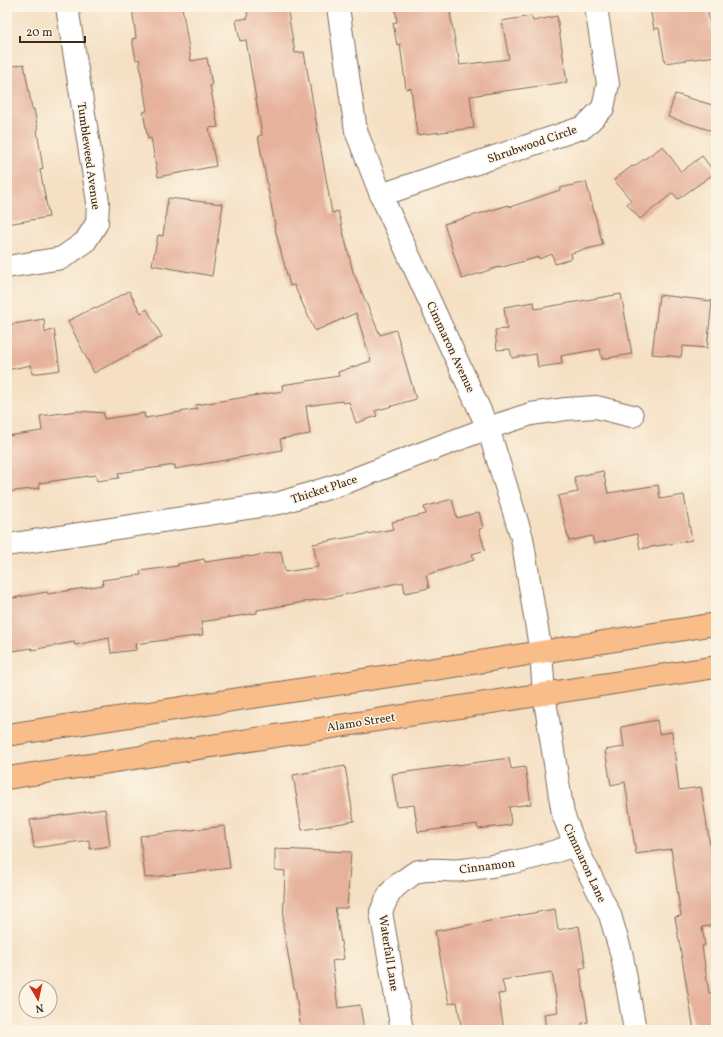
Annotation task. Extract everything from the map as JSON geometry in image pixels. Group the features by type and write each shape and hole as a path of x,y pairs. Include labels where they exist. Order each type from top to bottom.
{"main road":[{"path":"7,735 367,678 541,653 716,624"},
{"name":"Alamo Street","path":"7,778 716,667"}],"street":[{"name":"Tumbleweed Avenue","path":"7,267 62,258 85,242 97,223 98,202 66,7"},
{"name":"Cimmaron Avenue","path":"338,7 356,130 381,196 488,428 522,538 541,653 544,694"},
{"name":"Shrubwood Circle","path":"381,196 584,127 603,108 608,84 596,7"},
{"name":"Thicket Place","path":"7,545 280,503 344,483 488,428 531,414 566,409 596,407 632,416"},
{"name":"Cimmaron Lane","path":"544,694 563,814 575,845 610,915 622,956 635,1030"},
{"name":"Cinnamon","path":"400,882 415,872 432,869 460,870 523,861 547,855 575,845"},
{"name":"Waterfall Lane","path":"400,882 386,897 381,912 402,1030"}],"building":[{"path":"132,7 182,7 191,61 207,58 212,85 210,85 218,127 209,128 216,166 158,177 151,138 148,139 143,112 147,111 139,59 136,60 132,39 136,38"},
{"path":"266,7 287,7 295,53 304,52 332,213 338,211 353,272 380,335 396,330 416,399 375,411 377,416 356,423 349,402 343,403 342,401 306,406 310,434 280,439 282,450 175,469 175,465 118,473 119,478 97,481 96,475 39,483 40,488 7,492 7,436 42,431 40,416 78,411 104,413 104,419 144,413 145,418 197,409 196,405 283,391 282,385 339,376 338,372 371,361 356,313 315,331 294,285 290,286 274,225 258,136 262,135 246,40 240,41 236,20 248,18 247,11"},
{"path":"395,7 449,7 460,65 509,59 502,21 531,16 533,21 557,16 567,82 470,96 474,128 417,135 411,88 406,89 400,44 397,45 393,23 397,22"},
{"path":"659,7 707,7 711,31 716,30 716,56 665,63 659,28 654,29 650,9"},
{"path":"24,64 32,109 34,109 38,130 43,169 40,170 49,217 7,224 7,67"},
{"path":"675,94 716,106 716,132 668,117"},
{"path":"663,146 681,172 702,156 715,173 678,199 673,193 640,219 627,204 631,200 614,180 632,166 633,167"},
{"path":"586,182 603,245 571,253 572,258 555,264 552,254 539,259 539,257 499,267 462,279 444,224 509,205 510,207 560,190 560,188"},
{"path":"168,198 223,204 212,276 152,265 158,235 163,236"},
{"path":"129,291 141,313 147,309 162,337 94,373 68,321 95,307 96,309"},
{"path":"621,294 632,354 602,359 600,349 561,356 562,364 538,367 536,354 512,358 510,349 497,350 495,330 507,329 504,307 534,302 535,309"},
{"path":"659,295 712,301 707,348 683,346 681,357 652,354"},
{"path":"44,319 45,333 54,329 60,370 32,374 31,365 7,370 7,325"},
{"path":"603,471 608,493 658,485 660,499 684,495 692,540 640,549 637,534 594,544 592,536 569,541 558,496 578,492 574,477"},
{"path":"452,499 457,518 479,512 483,528 479,529 485,550 472,554 474,560 426,575 429,588 405,593 403,582 334,597 257,610 257,613 201,622 203,635 135,644 136,650 111,653 109,638 75,645 74,642 32,650 32,648 7,652 7,599 103,585 102,580 141,575 140,571 178,566 178,564 204,559 205,562 249,557 281,551 285,572 318,567 313,544 394,529 392,522 426,514 424,507"},
{"path":"657,720 659,734 672,732 679,790 701,787 716,885 716,925 702,927 705,945 702,946 709,993 716,992 716,1030 694,1030 675,917 681,916 671,849 636,854 625,782 611,785 605,750 624,747 621,727"},
{"path":"509,758 511,769 525,767 531,804 509,807 511,825 478,829 477,824 418,832 414,805 397,807 392,774"},
{"path":"345,766 354,821 302,830 293,775"},
{"path":"105,809 110,846 90,849 89,840 34,848 30,820"},
{"path":"225,826 230,868 145,878 140,836"},
{"path":"275,849 351,852 347,908 335,908 344,959 332,961 338,1008 360,1005 364,1030 301,1030 295,988 283,926 285,871 275,870"},
{"path":"555,909 558,930 579,926 586,968 580,968 588,1022 582,1023 583,1030 546,1030 544,1014 558,1012 552,972 502,980 505,993 498,994 504,1030 462,1030 457,1002 449,1004 435,931"}]}
